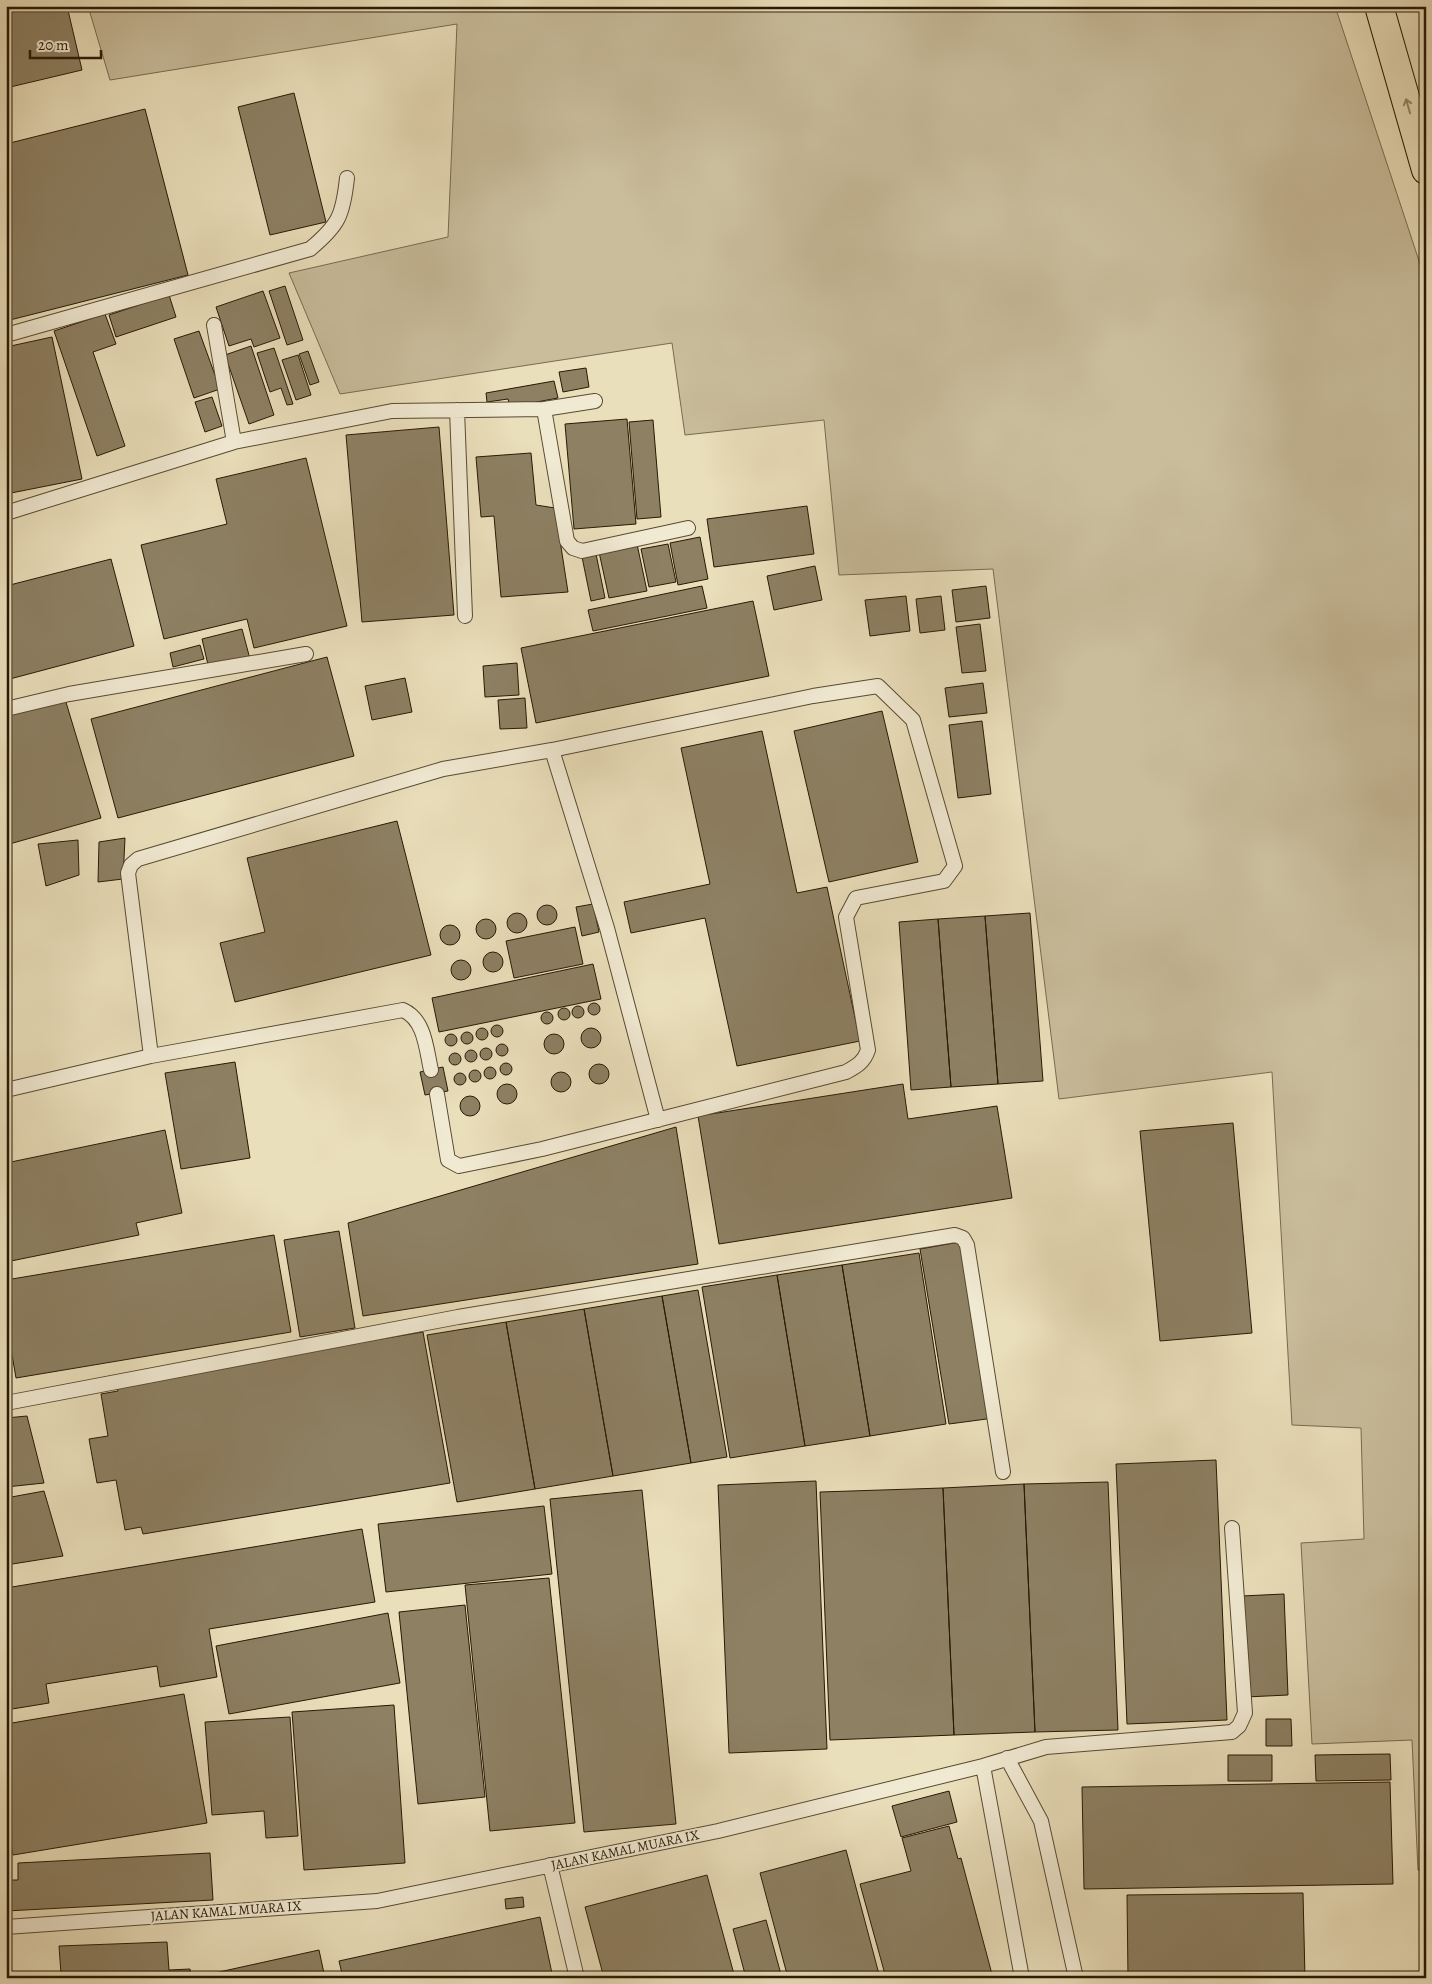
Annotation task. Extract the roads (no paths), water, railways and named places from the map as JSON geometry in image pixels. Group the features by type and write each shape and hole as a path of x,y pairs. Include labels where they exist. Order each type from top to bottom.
{"highway":[{"path":"1379,6 1426,170"}],"lane":[{"path":"6,335 310,249 330,233 343,208 347,178"},
{"path":"214,325 234,442"},
{"path":"6,513 234,442 392,411 544,409 595,401"},
{"path":"544,409 567,541 573,548 582,551 688,528"},
{"path":"457,410 465,616"},
{"path":"6,709 69,694 306,654"},
{"path":"151,1056 128,873 131,865 138,859 443,770 552,750 812,696 878,686 913,720 955,866 944,881 856,898 846,917 868,1050 866,1057 858,1066 846,1072 658,1120 542,1149 459,1166 448,1160 437,1094"},
{"path":"552,750 607,928 658,1120"},
{"path":"6,1090 151,1056 403,1010 413,1014 420,1025 431,1070"},
{"path":"6,1403 458,1317 954,1235 963,1238 968,1245 1003,1472"},
{"name":"JALAN KAMAL MUARA IX","path":"6,1927 378,1901 718,1831 983,1766 1046,1747 1232,1732 1239,1726 1245,1713 1232,1528"},
{"path":"1007,1758 1041,1821 1076,1978"},
{"path":"983,1766 1022,1978"},
{"path":"550,1865 577,1978"}]}
